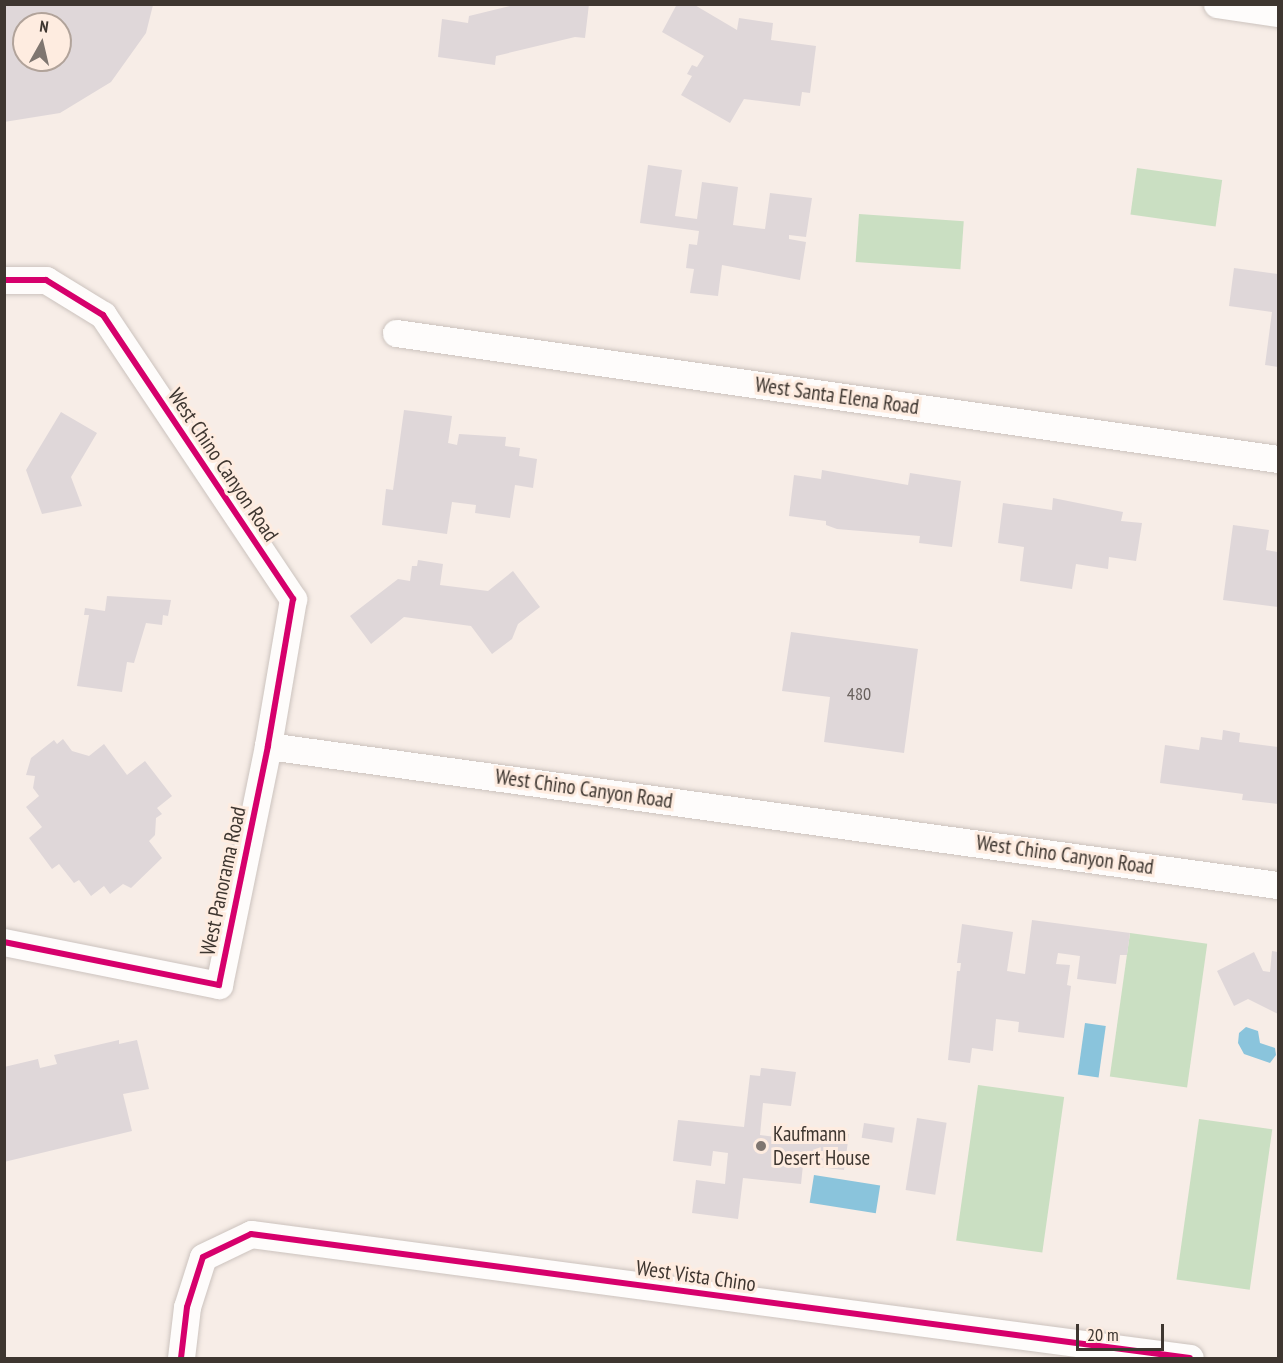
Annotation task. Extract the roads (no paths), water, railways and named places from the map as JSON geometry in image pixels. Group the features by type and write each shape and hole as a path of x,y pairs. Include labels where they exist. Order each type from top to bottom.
{"street":[{"path":"1217,4 1278,13"},
{"name":"West Chino Canyon Road","path":"4,280 46,280 103,315 293,599 268,746 1278,885"},
{"name":"West Santa Elena Road","path":"396,333 1278,459"},
{"name":"West Panorama Road","path":"4,942 219,985 268,746"},
{"name":"West Vista Chino","path":"181,1359 187,1306 203,1257 251,1234 1190,1359"}],"water":[{"path":"1085,1023 1106,1026 1099,1077 1078,1074"},
{"path":"1246,1027 1258,1031 1260,1043 1275,1048 1276,1055 1270,1063 1244,1054 1238,1043 1239,1033"},
{"path":"814,1175 880,1185 876,1213 810,1203"}],"place":[{"name":"Kaufmann Desert House","path":"761,1146"}]}
